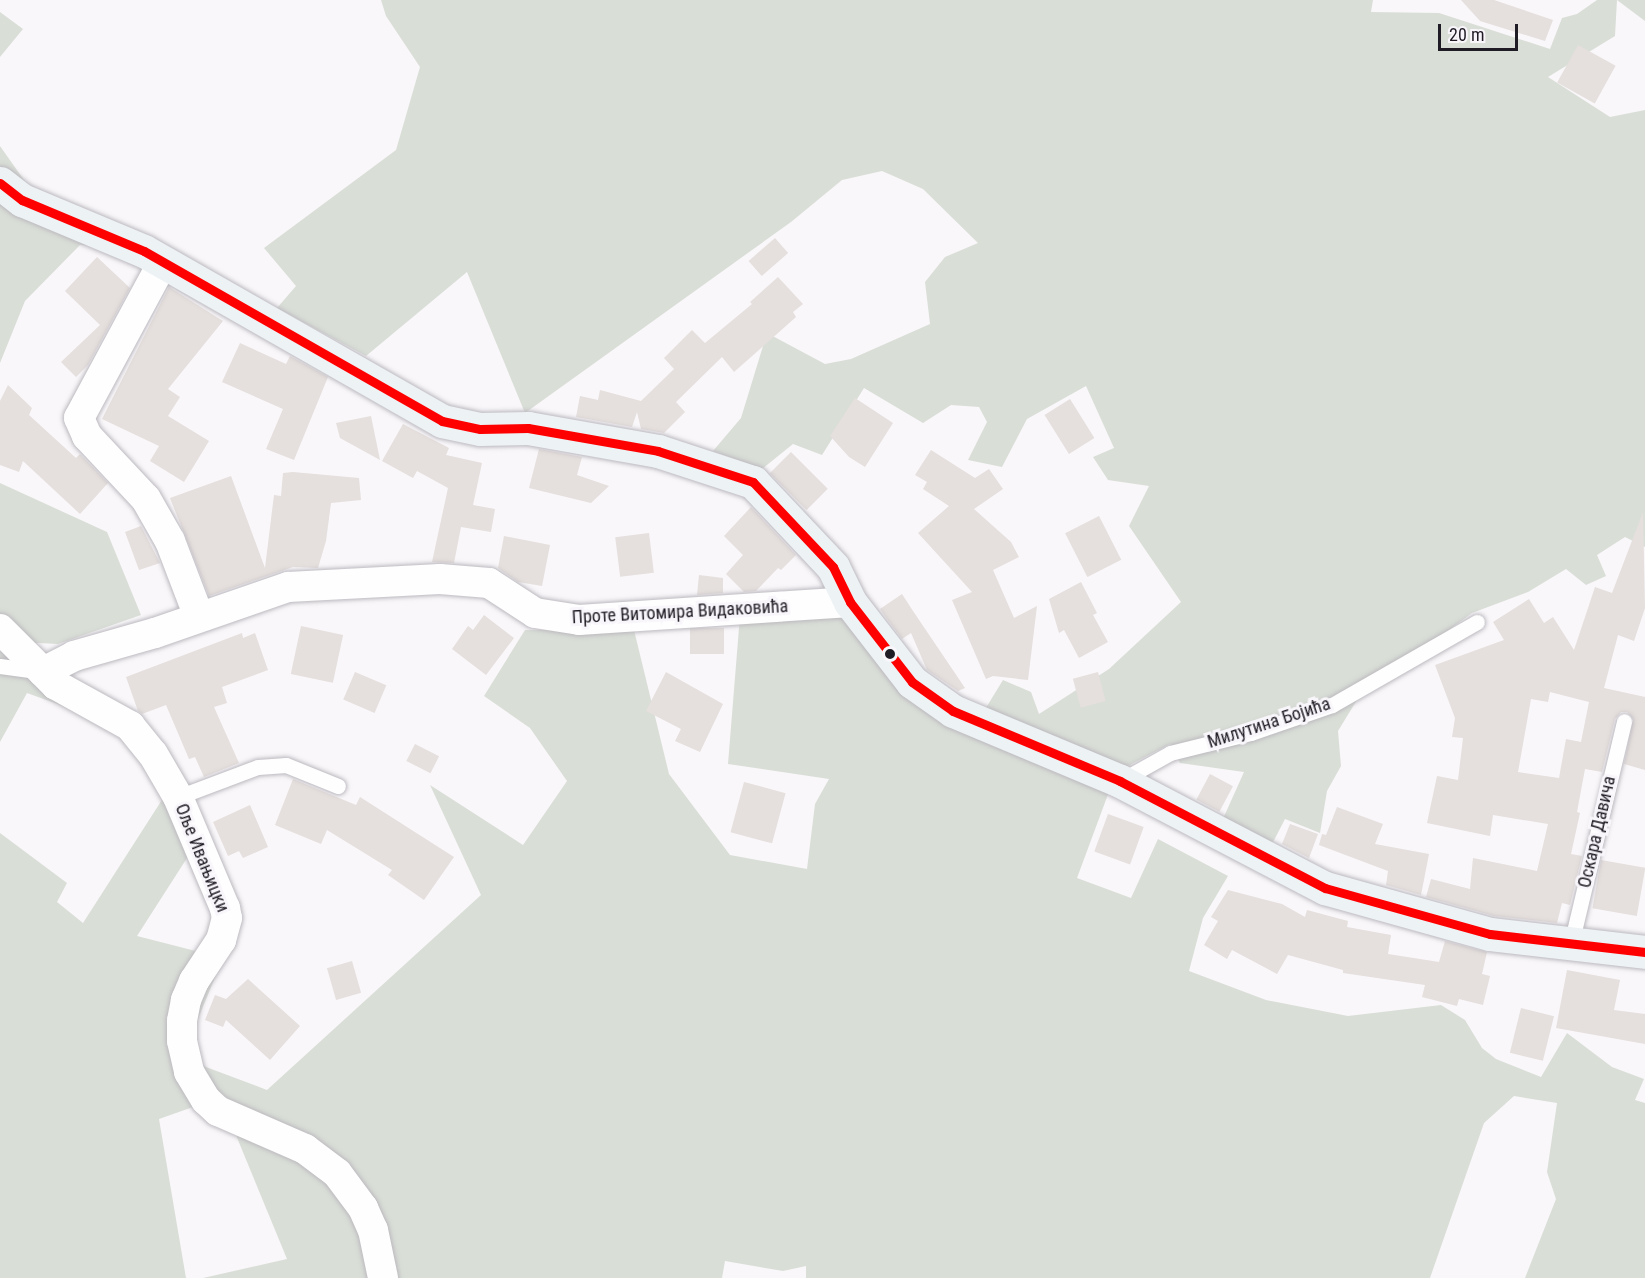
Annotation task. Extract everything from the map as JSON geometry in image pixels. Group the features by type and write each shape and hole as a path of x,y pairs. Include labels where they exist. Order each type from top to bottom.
{"street":[{"path":"0,183 22,200 144,251 442,421 480,429 528,428 658,451 753,482 833,567 850,602 912,682 953,711 1120,781 1325,888 1490,934 1645,952"},
{"path":"163,262 79,418 87,436 146,499 170,541 199,617"},
{"name":"Проте Витомира Видаковића","path":"43,672 75,656 154,633 288,588 440,579 489,583 536,613 579,620 850,602"},
{"name":"Оље Ивањицки","path":"0,628 43,672 70,695 130,726 153,754 178,797 227,918 221,940 194,981 186,1000 182,1041 189,1072 201,1093 218,1111 305,1149 337,1173 363,1208 373,1230 383,1278"}],"lane":[{"name":"Милутина Бојића","path":"1120,781 1170,753 1251,733 1332,705 1477,622"},
{"path":"0,666 43,672"},
{"name":"Оскара Давича","path":"1571,944 1624,721"},
{"path":"178,797 258,767 286,765 338,786"}],"shaded area":[{"path":"381,0 1373,0 1371,12 1439,13 1550,49 1562,18 1577,14 1597,0 1617,0 1615,36 1548,77 1610,117 1645,110 1645,547 1625,537 1597,555 1606,576 1586,585 1566,569 1528,592 1472,613 1360,695 1338,731 1341,766 1327,791 1320,833 1285,819 1270,848 1222,821 1244,772 1180,763 1170,744 1120,770 1110,789 1077,878 1131,898 1158,839 1228,876 1203,918 1189,971 1266,1000 1348,1016 1441,1005 1465,1020 1482,1048 1496,1059 1541,1077 1567,1033 1612,1067 1644,1079 1635,1100 1645,1103 1645,1278 1525,1278 1556,1199 1547,1172 1557,1103 1514,1096 1484,1123 1430,1278 806,1278 806,1266 783,1271 725,1261 722,1278 203,1278 287,1259 233,1128 193,1107 159,1119 186,1278 0,1278 0,833 67,883 57,902 83,923 167,792 196,844 137,936 223,958 182,1058 267,1090 481,895 430,785 523,845 567,781 530,728 484,696 525,630 634,630 669,774 730,855 807,869 815,804 829,779 728,764 741,603 831,594 872,641 984,711 1003,680 1031,692 1039,714 1109,669 1181,602 1129,526 1149,486 1108,480 1093,457 1114,448 1086,386 1027,419 1002,467 968,460 987,422 979,407 951,405 923,423 864,388 822,455 793,444 762,469 713,451 741,418 767,333 825,364 851,359 930,324 925,282 945,257 978,243 923,189 882,171 842,180 791,222 525,413 467,272 366,356 277,308 296,286 264,248 396,150 420,67 386,16"},
{"path":"1617,0 1645,0 1645,21"},
{"path":"0,12 23,29 0,57"},
{"path":"0,146 31,190 174,249 80,245 25,301 0,363"},
{"path":"0,483 107,532 141,615 58,644 0,641"},
{"path":"0,645 107,722 27,693 0,742"}],"building":[{"path":"1461,0 1494,0 1553,20 1545,41 1480,21"},
{"path":"1578,45 1616,66 1595,103 1557,83"},
{"path":"775,238 788,253 762,276 749,261"},
{"path":"97,257 130,288 88,365 76,377 61,362 100,325 65,291"},
{"path":"778,277 803,304 793,312 796,317 734,372 722,357 676,402 685,412 664,433 641,429 637,412 632,427 576,417 580,396 598,400 600,390 641,401 674,369 664,358 692,330 705,343 752,304 750,302"},
{"path":"169,287 223,321 168,389 180,397 168,416 209,441 184,482 150,461 159,446 102,419"},
{"path":"240,343 286,364 290,356 328,377 294,460 266,449 283,409 222,382"},
{"path":"8,385 32,408 29,415 76,458 80,454 108,483 80,514 23,461 19,472 0,465 0,401"},
{"path":"855,398 893,423 865,467 849,457 830,436"},
{"path":"1070,399 1094,438 1069,454 1045,415"},
{"path":"371,416 380,460 340,438 336,423"},
{"path":"403,424 449,448 446,455 482,463 473,505 495,509 491,532 461,527 454,563 432,562 448,488 417,471 413,478 382,461"},
{"path":"539,449 582,457 577,475 609,486 591,503 529,488"},
{"path":"931,450 975,478 989,469 1003,489 974,509 1011,542 1019,557 993,570 1014,618 1037,606 1028,680 993,676 986,679 952,600 972,592 918,533 949,506 923,489 927,482 915,475"},
{"path":"791,452 828,489 807,510 770,473"},
{"path":"283,473 359,478 361,500 331,503 326,541 318,568 293,567 209,596 170,498 231,476 265,568 274,495 281,496"},
{"path":"751,507 796,555 781,570 778,568 756,591 744,592 726,574 743,555 724,536"},
{"path":"1643,512 1645,608 1634,641 1618,635 1604,688 1645,697 1645,770 1624,764 1633,719 1627,712 1621,712 1615,719 1602,772 1585,769 1577,812 1580,813 1571,854 1582,856 1570,905 1562,903 1557,923 1494,916 1426,897 1431,879 1470,889 1473,858 1537,871 1548,824 1493,815 1490,836 1427,823 1437,776 1458,780 1463,738 1452,737 1455,718 1435,665 1504,640 1493,622 1529,599 1544,623 1553,617 1574,650 1595,587 1612,593","holes":["1550,692 1589,702 1581,742 1566,739 1559,778 1518,772 1531,699 1548,702"]},
{"path":"1099,516 1121,560 1087,577 1065,533"},
{"path":"141,526 160,563 139,570 125,532"},
{"path":"649,533 654,573 620,577 615,537"},
{"path":"504,536 550,545 542,586 518,582 498,568"},
{"path":"699,575 723,578 723,593 697,595"},
{"path":"1081,582 1097,613 1093,615 1108,642 1079,658 1064,630 1059,633 1049,599"},
{"path":"902,594 965,688 958,691 927,670 911,633 902,639 880,609"},
{"path":"484,615 514,638 486,675 452,649 468,626 473,630"},
{"path":"301,626 343,635 333,683 291,674"},
{"path":"690,628 724,628 724,654 690,654"},
{"path":"242,633 243,638 255,633 268,670 222,687 227,703 214,707 239,763 204,777 195,757 189,759 166,705 142,714 138,711 126,677"},
{"path":"355,672 386,685 375,713 343,700"},
{"path":"666,672 723,704 700,752 675,741 681,729 646,711"},
{"path":"1098,672 1106,701 1081,708 1073,679"},
{"path":"415,744 439,756 430,773 406,761"},
{"path":"1210,774 1233,786 1219,812 1196,800"},
{"path":"293,779 356,805 360,797 454,857 424,900 388,875 392,870 327,830 321,844 275,825"},
{"path":"744,782 786,793 772,843 731,832"},
{"path":"250,805 268,847 243,858 239,851 228,856 213,822"},
{"path":"1337,807 1383,824 1375,844 1429,854 1421,895 1386,885 1388,871 1319,845 1322,834 1326,835"},
{"path":"1108,814 1144,827 1130,865 1094,852"},
{"path":"1290,824 1318,834 1309,858 1282,844"},
{"path":"1601,860 1645,868 1637,916 1592,908"},
{"path":"1228,890 1282,904 1305,917 1307,910 1348,921 1347,927 1391,935 1388,954 1439,962 1445,941 1487,952 1482,974 1490,976 1483,1005 1459,999 1457,1006 1422,997 1425,985 1343,973 1343,970 1288,955 1277,974 1232,950 1227,959 1204,945 1218,921 1211,917"},
{"path":"352,961 361,993 336,1000 327,968"},
{"path":"1567,970 1620,980 1614,1010 1645,1014 1645,1044 1556,1028"},
{"path":"248,979 300,1026 270,1060 226,1020 223,1027 205,1020 215,995 226,999"},
{"path":"1521,1008 1554,1016 1543,1061 1510,1053"}],"transit line":[{"path":"0,183 22,200 144,251 442,421 480,429 528,428 658,451 753,482 833,567 850,602 912,682 953,711 1120,781 1325,888 1490,934 1645,952"}]}
